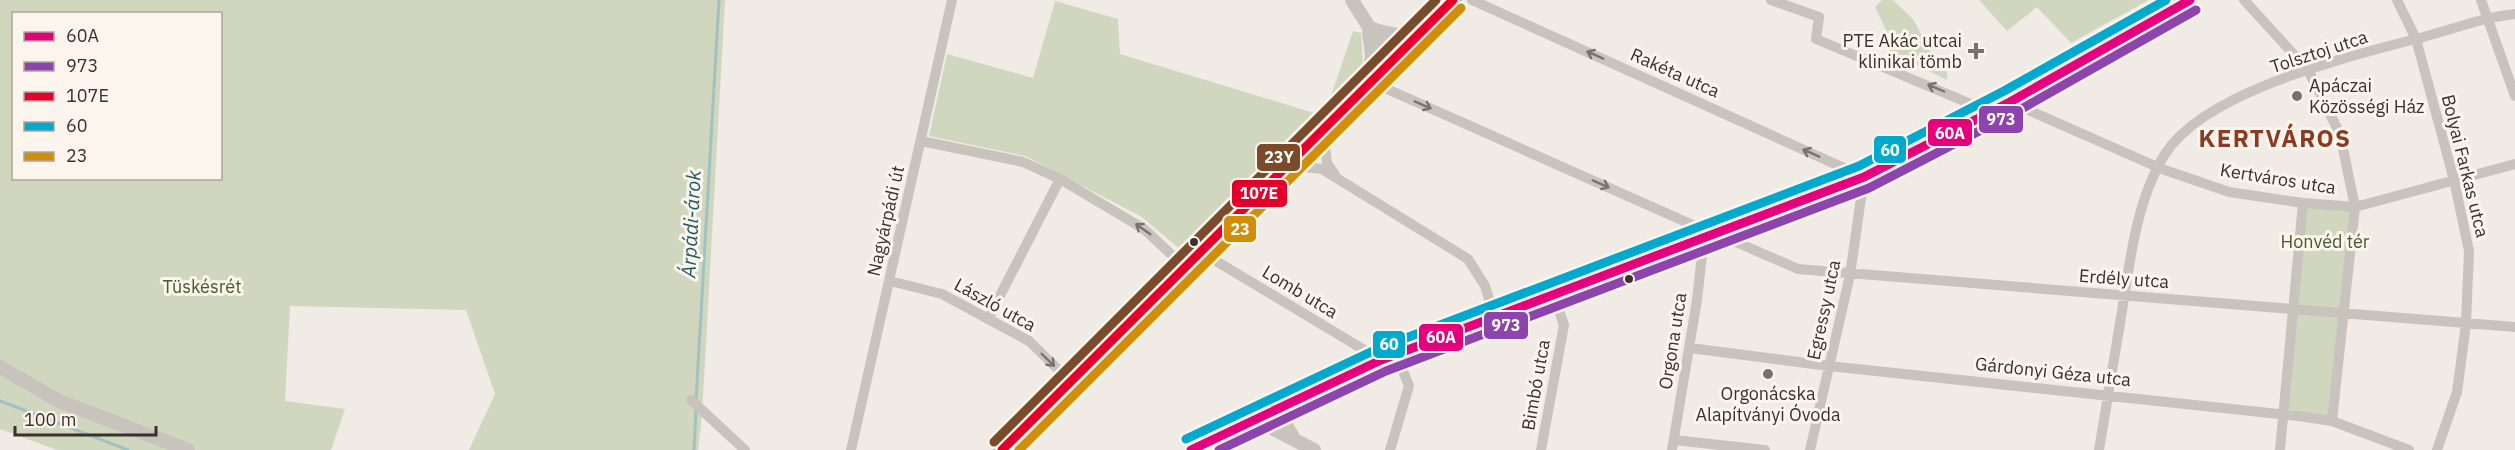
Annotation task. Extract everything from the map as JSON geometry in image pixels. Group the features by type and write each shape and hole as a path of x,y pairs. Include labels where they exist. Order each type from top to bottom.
{"main road":[{"path":"1002,450 1186,268 1369,81 1453,0"}],"street":[{"name":"Nagyárpádi út","path":"851,450 952,0"},
{"path":"1352,0 1390,61"},
{"name":"Rakéta utca","path":"1472,0 1864,177"},
{"path":"1771,0 1819,17 1816,39 1990,112"},
{"path":"1191,450 1283,404 1381,360 1553,292 1864,177 2010,102 2190,0"},
{"path":"2244,0 2308,70 2340,134 2355,207 2332,421"},
{"name":"Bolyai Farkas utca","path":"2397,0 2416,39 2454,180 2469,251 2466,324 2457,392 2437,450"},
{"path":"2481,0 2515,96"},
{"name":"Tolsztoj utca","path":"2099,450 2124,295 2144,204 2166,152 2182,135 2209,113 2238,98 2308,70 2515,14"},
{"path":"1369,28 1396,36 1407,36 1423,29"},
{"path":"1369,28 1372,54 1369,81 1709,235"},
{"name":"Kertváros utca","path":"2010,102 2158,167 2229,192 2303,203 2355,207 2515,164"},
{"path":"1323,129 1327,164 1351,188"},
{"path":"921,141 1023,162 1060,179 1144,229 1186,268"},
{"path":"1278,175 1296,173 1305,167 1314,167 1468,259 1485,286 1494,315"},
{"name":"Egressy utca","path":"1810,450 1850,274 1864,177"},
{"path":"988,319 1060,179"},
{"path":"2280,450 2303,203"},
{"name":"Orgona utca","path":"1673,445 1709,235"},
{"name":"Erdély utca","path":"1736,242 1798,269 2515,327"},
{"name":"Lomb utca","path":"1201,252 1381,360"},
{"name":"László utca","path":"890,281 942,294 1029,341 1071,382"},
{"name":"Bimbó utca","path":"1541,450 1564,325 1553,292"},
{"name":"Gárdonyi Géza utca","path":"1690,348 1829,366 2284,414 2332,421 2409,450"},
{"path":"1390,450 1410,386 1396,354"},
{"path":"0,367 59,400 188,450"},
{"path":"695,403 745,450"},
{"path":"1283,404 1279,414 1285,427 1297,441"},
{"path":"1250,420 1264,424 1314,450"},
{"path":"1673,445 1765,450"}],"green space":[{"name":"Tüskésrét","path":"0,0 725,0 702,415 698,450 469,450 495,394 466,310 290,306 285,401 345,409 331,450 57,450 0,429"},
{"path":"1882,0 1893,0 1913,19 1931,53 1947,71 1947,80 1890,52 1888,34 1875,7"},
{"path":"1979,0 2149,0 2071,43 2037,7 2007,31"},
{"path":"1055,1 1118,19 1120,54 1314,113 1330,99 1353,31 1361,33 1363,63 1308,124 1196,232 1182,251 1142,217 1025,156 929,136 947,54 1033,78"},
{"name":"Honvéd tér","path":"2303,203 2355,207 2332,421 2284,414"}],"waterway":[{"name":"Árpádi-árok","path":"696,400 719,0"},
{"path":"0,401 128,450"},
{"name":"Árpádi-árok","path":"694,450 696,409"}],"transit line":[{"name":"23Y","path":"994,442 1436,0"},
{"name":"107E","path":"1002,450 1453,0"},
{"name":"60","path":"1186,439 1377,349 1859,166 2004,91 2166,0"},
{"name":"60A","path":"1191,450 1381,360 1864,177 2010,102 2190,0"},
{"name":"23","path":"1019,450 1461,8"},
{"name":"973","path":"1219,450 1386,371 1869,188 2016,112 2196,10"}],"place":[{"name":"PTE Akác utcai klinikai tömb","path":"1976,51"},
{"name":"Apáczai Közösségi Ház","path":"2297,96"},
{"name":"Orgonácska Alapítványi Óvoda","path":"1768,374"}],"district":[{"name":"KERTVÁROS","path":"2275,139"}]}
